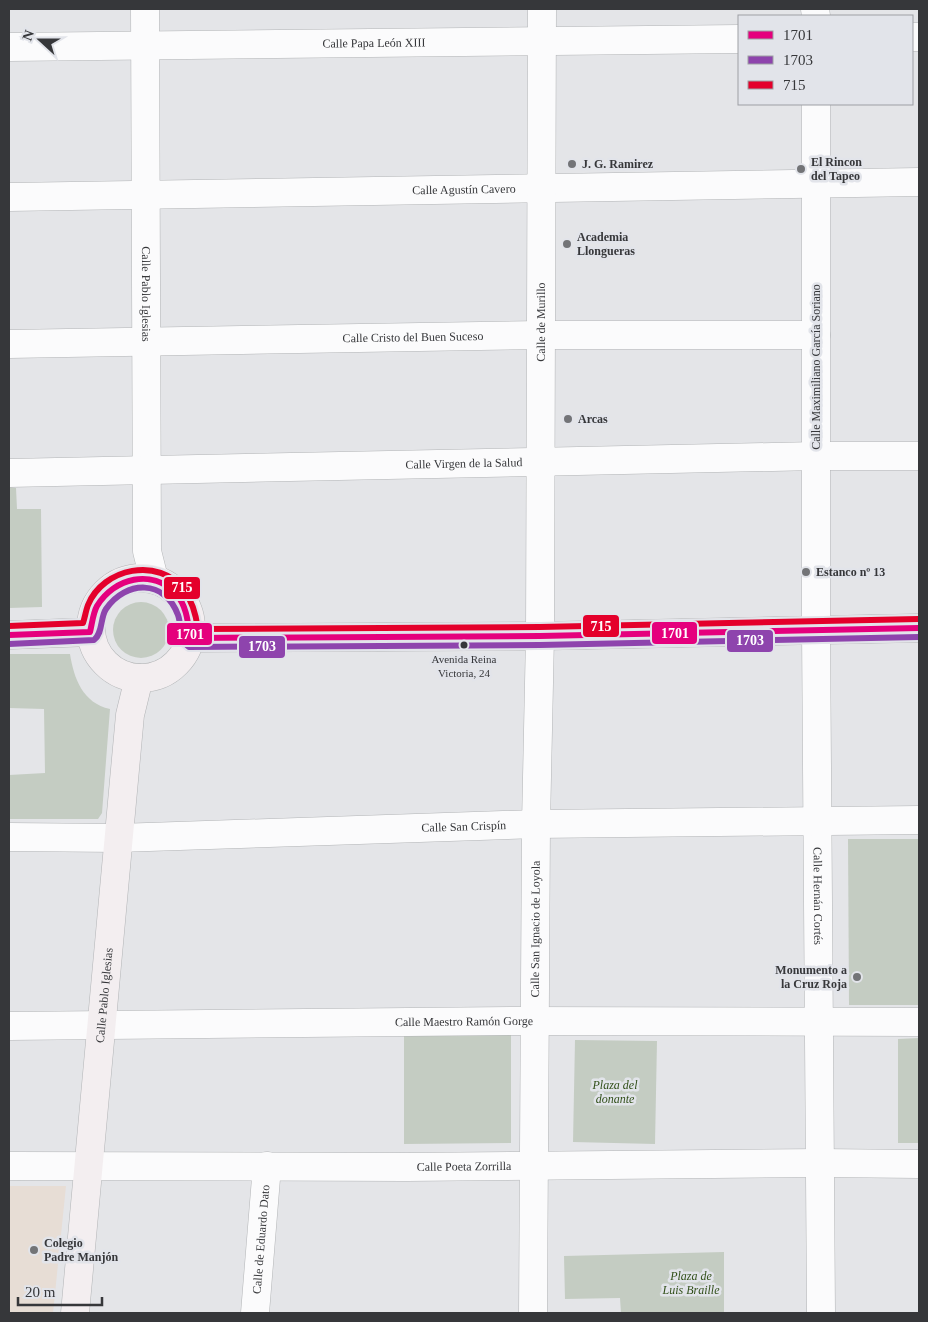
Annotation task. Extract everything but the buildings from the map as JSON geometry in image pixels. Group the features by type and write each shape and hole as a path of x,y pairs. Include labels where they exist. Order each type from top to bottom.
{"street":[{"name":"Calle Pablo Iglesias","path":"145,9 147,551 154,579"},
{"name":"Calle de Murillo","path":"540,636 542,9"},
{"name":"Calle Papa León XIII","path":"9,46 542,43 738,39"},
{"name":"Calle Maximiliano García Soriano","path":"816,105 816,630"},
{"name":"Calle Agustín Cavero","path":"9,197 919,182"},
{"name":"Calle Cristo del Buen Suceso","path":"9,344 541,335 816,335"},
{"name":"Calle Virgen de la Salud","path":"9,472 816,456 919,456"},
{"path":"138,577 154,579 168,585 180,596 187,608 191,623 190,638 177,663 166,672 153,677 139,678 119,674 108,667 93,645 90,632 94,609 108,589 122,580 138,577"},
{"path":"190,638 540,636 919,628"},
{"name":"Calle Hernán Cortés","path":"816,630 821,1313"},
{"path":"9,636 90,632"},
{"name":"Calle San Ignacio de Loyola","path":"533,1313 536,824 540,636"},
{"name":"Calle Pablo Iglesias","path":"75,1313 130,715 139,678"},
{"name":"Calle San Crispín","path":"9,837 118,838 536,824 919,820"},
{"name":"Calle Maestro Ramón Gorge","path":"9,1026 535,1022 919,1022"},
{"name":"Calle Poeta Zorrilla","path":"9,1166 407,1167 534,1164 919,1164"},
{"name":"Calle de Eduardo Dato","path":"255,1313 266,1166"}],"shaded area":[{"name":"Colegio Padre Manjón","path":"9,1186 66,1186 53,1313 9,1313"}],"green space":[{"path":"9,487 16,488 17,509 41,509 42,607 9,608"},
{"path":"136,602 146,602 161,610 167,619 169,630 167,641 161,650 146,658 136,658 125,653 118,646 113,635 113,625 118,614 125,607"},
{"path":"9,654 70,654 74,672 81,689 93,701 110,709 102,813 98,819 9,819 9,775 45,773 44,709 9,708"},
{"path":"848,839 919,839 919,1005 849,1005"},
{"path":"404,1033 511,1033 511,1143 404,1144"},
{"path":"919,1038 919,1143 898,1143 898,1039"},
{"name":"Plaza del donante","path":"575,1040 657,1041 655,1144 573,1142"},
{"name":"Plaza de Luis Braille","path":"724,1252 724,1313 621,1313 620,1298 565,1299 564,1256"}],"transit line":[{"name":"715","path":"9,626 83,623 88,605 95,592 106,582 118,575 132,571 147,570 161,573 173,579 184,590 194,609 198,629 540,627 919,619"},
{"name":"1701","path":"9,635 90,632 97,606 104,596 123,583 145,579 156,581 166,586 180,599 186,615 190,638 540,636 919,628"},
{"name":"1703","path":"9,644 94,640 99,633 104,613 114,599 134,589 145,588 155,590 172,603 179,618 182,641 189,647 540,645 919,637"}],"place":[{"name":"J. G. Ramirez","path":"572,164"},
{"name":"El Rincon del Tapeo","path":"801,169"},
{"name":"Academia Llongueras","path":"567,244"},
{"name":"Arcas","path":"568,419"},
{"name":"Estanco nº 13","path":"806,572"},
{"name":"Avenida Reina Victoria, 24","path":"464,645"},
{"name":"Monumento a la Cruz Roja","path":"857,977"},
{"name":"Colegio Padre Manjón","path":"34,1250"}]}
